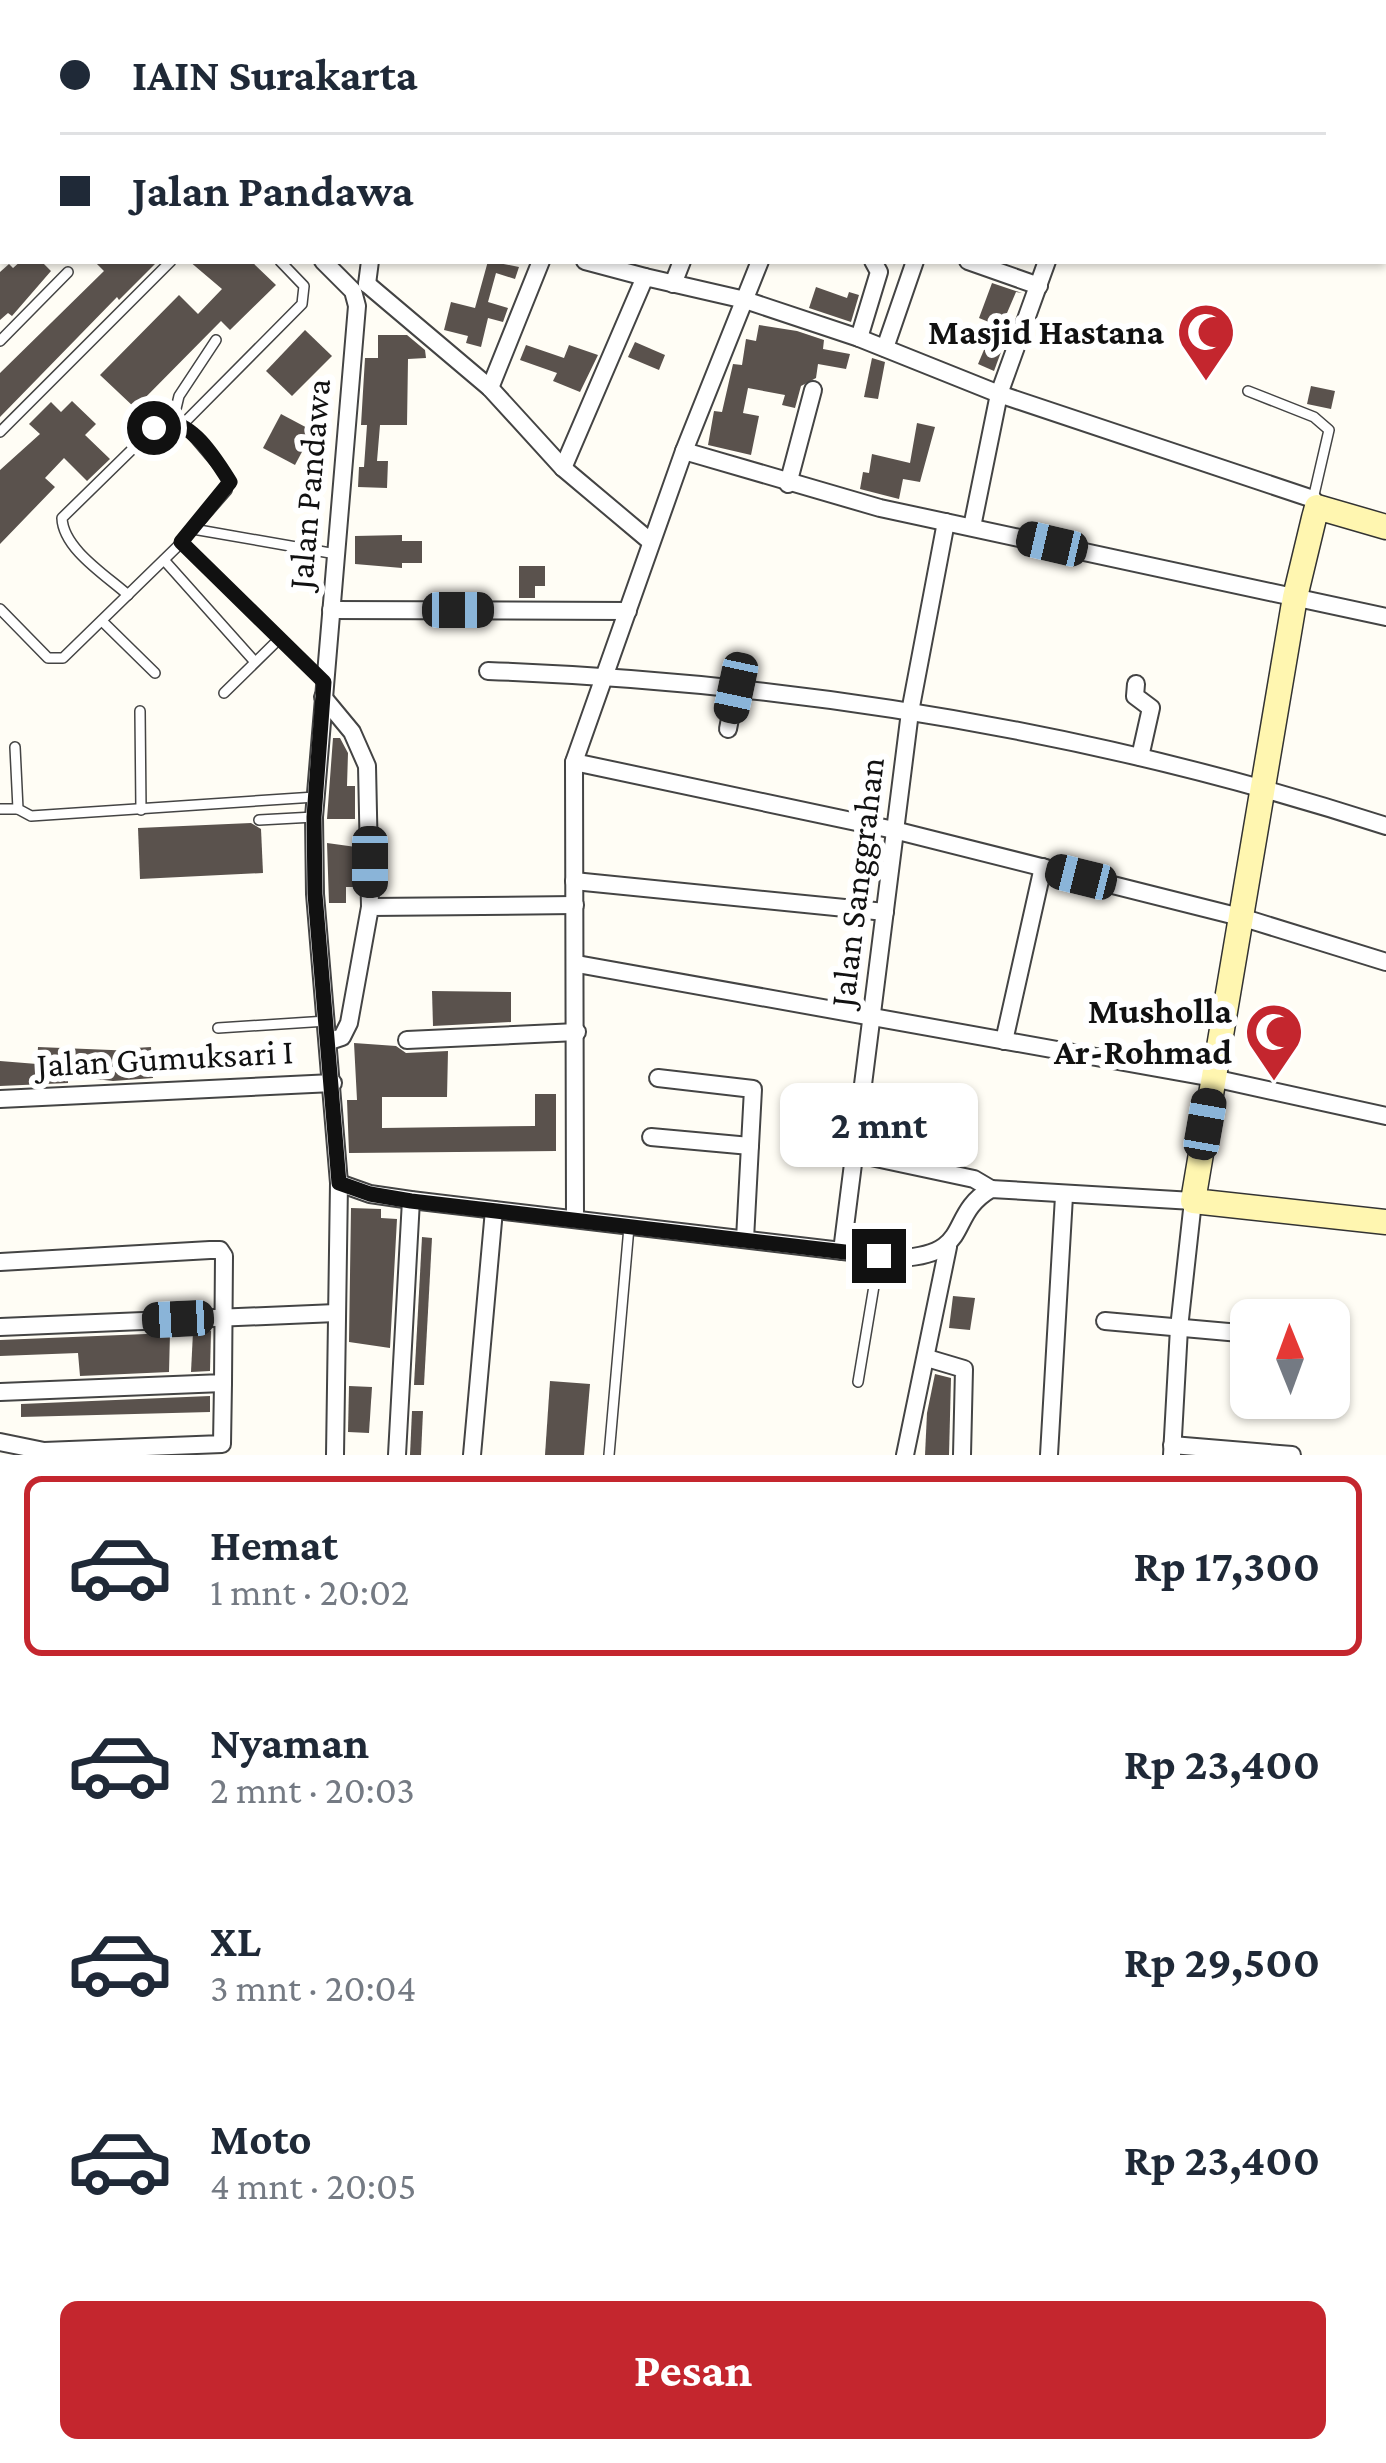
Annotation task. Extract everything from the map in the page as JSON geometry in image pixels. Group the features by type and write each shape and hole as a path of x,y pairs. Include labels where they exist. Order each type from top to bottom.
{"main road":[{"path":"1386,527 1315,503 1192,1202 1386,1222"}],"street":[{"path":"327,264 490,388 563,468 651,542"},
{"name":"Jalan Pandawa","path":"335,1455 339,1183 315,894 314,817 356,315 369,264"},
{"path":"490,388 540,264"},
{"path":"595,264 745,300 1315,503"},
{"path":"673,284 681,264"},
{"path":"575,1219 574,762 684,451 759,264"},
{"path":"859,338 879,272 875,264"},
{"path":"885,348 914,264"},
{"path":"977,264 1039,286"},
{"path":"972,527 999,394 1046,264"},
{"path":"563,468 645,278"},
{"path":"788,484 813,390"},
{"path":"684,451 788,484 946,522 1386,617"},
{"name":"Jalan Sanggrahan","path":"842,1251 910,712 946,522"},
{"path":"331,610 628,610"},
{"path":"488,671 736,688 910,712 1264,786 1386,826"},
{"path":"1136,684 1135,696 1151,708 1140,757"},
{"path":"728,729 736,688"},
{"path":"324,690 352,732 367,766 370,907 346,1032 330,1042"},
{"path":"574,762 894,830 1244,918 1386,962"},
{"path":"1004,1040 1043,867"},
{"path":"574,881 885,912"},
{"path":"370,907 575,905"},
{"path":"577,964 1213,1078 1386,1116"},
{"path":"407,1040 577,1032"},
{"path":"658,1078 750,1087 754,1093 745,1239"},
{"name":"Jalan Gumuksari I","path":"0,1099 333,1083"},
{"path":"651,1137 750,1146"},
{"path":"857,1154 964,1176 992,1189 1192,1202 1172,1450 1292,1455"},
{"path":"339,1183 411,1201 879,1256 923,1257 948,1247"},
{"path":"905,1455 948,1247 981,1195 992,1189"},
{"path":"1049,1455 1064,1196"},
{"path":"397,1455 411,1201"},
{"path":"472,1455 494,1210"},
{"path":"0,1262 217,1250 224,1256 222,1444 44,1451 0,1442"},
{"path":"0,1327 336,1313"},
{"path":"1106,1322 1230,1332"},
{"path":"927,1358 964,1369 962,1455"},
{"path":"0,1392 223,1383"}],"lane":[{"path":"0,433 168,264"},
{"path":"128,595 75,547 62,529 62,518 158,424 178,422 302,304 303,285 283,264"},
{"path":"0,341 68,272"},
{"path":"0,609 56,661 68,655 193,529 230,482 178,422 179,396 216,340"},
{"path":"1248,391 1314,417 1329,430 1315,503"},
{"path":"193,529 336,554"},
{"path":"181,542 324,690"},
{"path":"164,560 255,662"},
{"path":"102,621 155,673"},
{"path":"224,693 279,639"},
{"path":"140,711 142,810"},
{"path":"15,747 18,809"},
{"path":"0,809 47,816 315,797"},
{"path":"259,820 314,817"},
{"path":"218,1028 328,1021"},
{"path":"609,1455 629,1226"},
{"path":"858,1382 879,1256"}],"building":[{"path":"9,264 13,268 44,264 51,271 12,316 8,313 0,320 0,272"},
{"path":"97,264 155,264 0,417 0,373 104,271"},
{"path":"193,264 254,264 276,285 230,330 221,321 135,408 100,375 179,295 198,314 222,289"},
{"path":"487,264 519,267 515,279 496,273 488,302 508,308 503,322 488,318 481,347 466,343 468,336 444,330 451,302 475,308"},
{"path":"992,283 1022,293 1016,292 1001,327 979,318"},
{"path":"816,287 847,298 849,292 859,295 851,322 809,308"},
{"path":"759,325 824,340 823,349 850,354 846,369 818,364 816,378 801,386 795,408 782,405 785,395 748,388 743,413 759,416 751,455 708,445 714,411 722,412 733,364 742,365 746,339 756,341"},
{"path":"305,330 332,356 292,396 266,371"},
{"path":"378,335 407,335 425,350 426,358 408,359 407,425 380,425 377,461 388,461 387,488 358,487 367,425 361,425 365,358 378,358"},
{"path":"989,338 1004,344 994,371 978,364"},
{"path":"635,342 665,355 659,370 628,357"},
{"path":"526,345 564,358 569,345 598,355 580,392 553,381 557,373 520,360"},
{"path":"872,358 885,362 878,399 864,397"},
{"path":"1311,386 1335,391 1331,409 1307,404"},
{"path":"72,401 96,424 85,435 110,459 87,481 64,458 45,478 55,487 0,544 0,470 40,434 29,424 51,402 61,412"},
{"path":"281,414 313,431 295,465 263,448"},
{"path":"917,423 935,427 920,482 903,479 899,499 860,489 872,454 910,463"},
{"path":"402,535 402,541 422,541 422,563 402,563 402,568 355,564 355,536"},
{"path":"519,566 545,566 545,586 535,586 535,598 519,598"},
{"path":"333,738 340,738 348,753 347,786 355,786 355,819 327,819"},
{"path":"251,823 261,829 263,873 140,879 138,828"},
{"path":"327,843 356,847 353,887 346,887 346,903 329,903"},
{"path":"432,991 511,992 511,1022 433,1026"},
{"path":"354,1043 396,1046 406,1053 448,1051 447,1097 382,1097 382,1128 535,1126 535,1094 556,1094 556,1151 349,1153 347,1100 357,1100"},
{"path":"38,1047 135,1051 151,1047 153,1078 113,1081 68,1076 68,1083 0,1086 0,1061 37,1064"},
{"path":"351,1208 381,1209 381,1218 397,1219 390,1348 349,1342"},
{"path":"422,1237 432,1238 424,1385 414,1385"},
{"path":"953,1296 975,1298 970,1330 949,1328"},
{"path":"211,1331 210,1371 191,1372 193,1332"},
{"path":"170,1333 169,1372 80,1376 78,1353 0,1356 0,1340"},
{"path":"935,1374 951,1378 949,1455 925,1455"},
{"path":"550,1381 590,1384 584,1455 545,1455"},
{"path":"349,1386 372,1387 369,1433 348,1432"},
{"path":"210,1396 210,1412 21,1417 21,1404"},
{"path":"412,1411 423,1411 421,1455 410,1455"}],"place":[{"name":"Masjid Hastana","path":"1206,383"},
{"name":"Musholla Ar-Rohmad","path":"1274,1083"}],"route":[{"path":"154,428 169,421 183,424 230,482 181,542 324,682 314,817 315,894 339,1183 411,1201 879,1256"}]}
